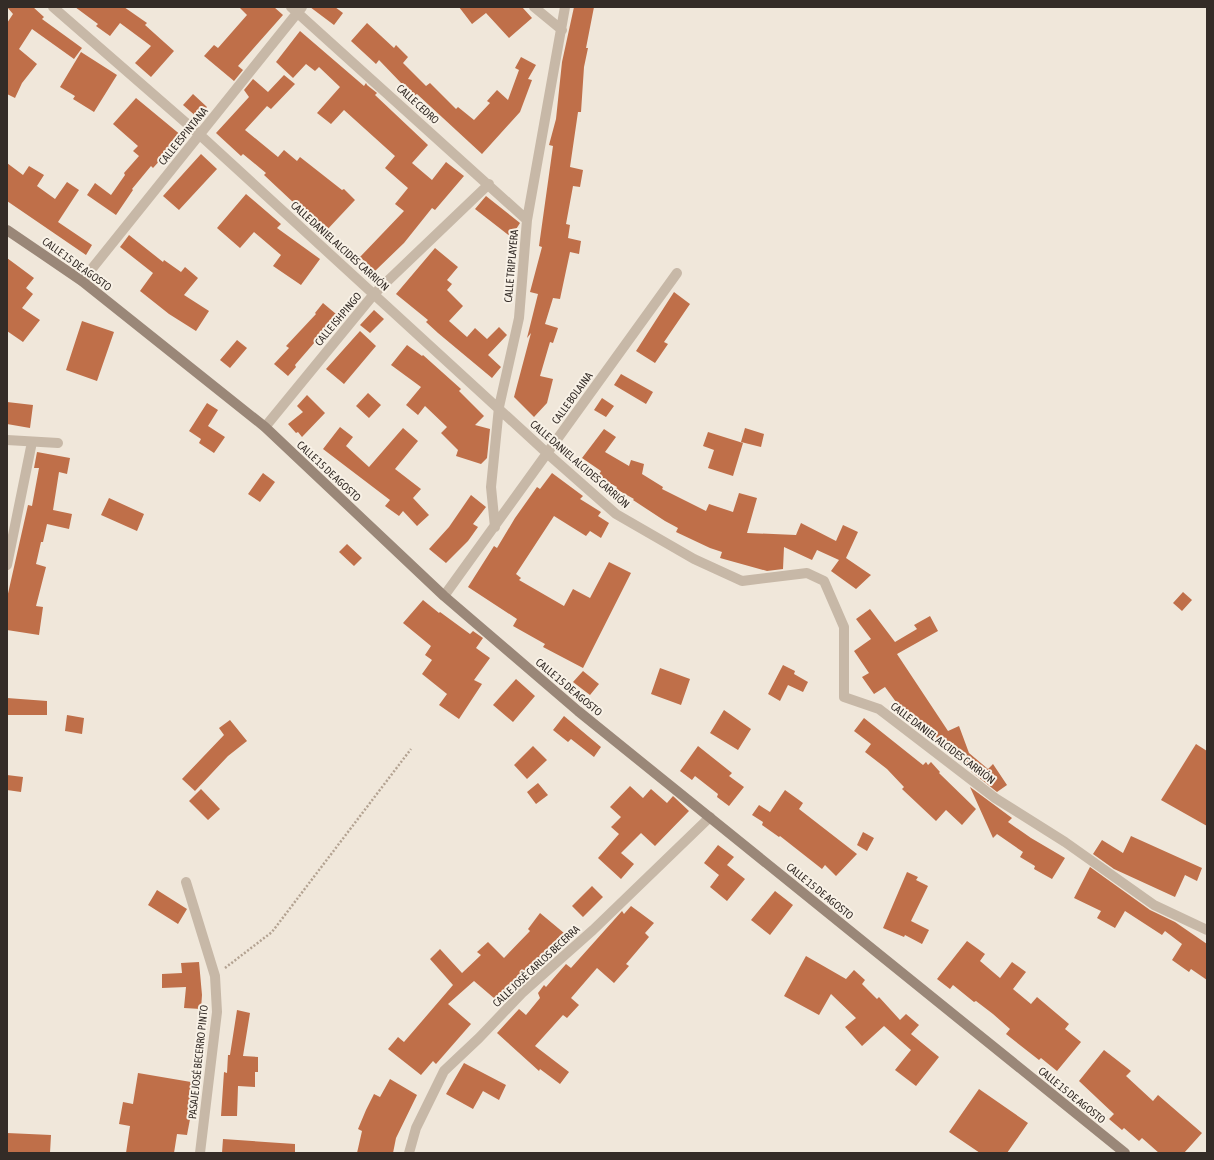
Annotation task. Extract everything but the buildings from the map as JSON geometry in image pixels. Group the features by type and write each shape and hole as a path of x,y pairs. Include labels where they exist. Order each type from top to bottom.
{"street":[{"name":"CALLE DANIEL ALCIDES CARRIÓN","path":"53,7 200,134 499,407 548,454 616,514 694,559 742,581 807,573 824,581 844,626 844,697 879,709 996,798 1065,842 1154,905 1207,930"},
{"path":"534,7 562,30"},
{"name":"CALLE TRIPLAYERA","path":"495,527 491,487 499,407 519,318 527,220 565,7"},
{"name":"CALLE ESPINTANA","path":"82,280 200,134 297,9"},
{"name":"CALLE CEDRO","path":"297,9 527,220"},
{"name":"CALLE ISHPINGO","path":"265,427 374,294 489,184"},
{"name":"CALLE 15 DE AGOSTO","path":"7,230 82,280 265,427 444,596 578,710 1125,1153"},
{"name":"CALLE BOLAINA","path":"444,596 548,454 677,273"},
{"path":"7,440 58,442"},
{"path":"7,565 32,442"},
{"name":"CALLE JOSÉ CARLOS BECERRA","path":"409,1153 416,1128 444,1071 479,1038 522,993 593,930 710,817"},
{"name":"PASAJE JOSÉ BECERRO PINTO","path":"186,882 215,976 217,1012 200,1153"}],"path":[{"path":"215,976 272,932 411,749"}]}
